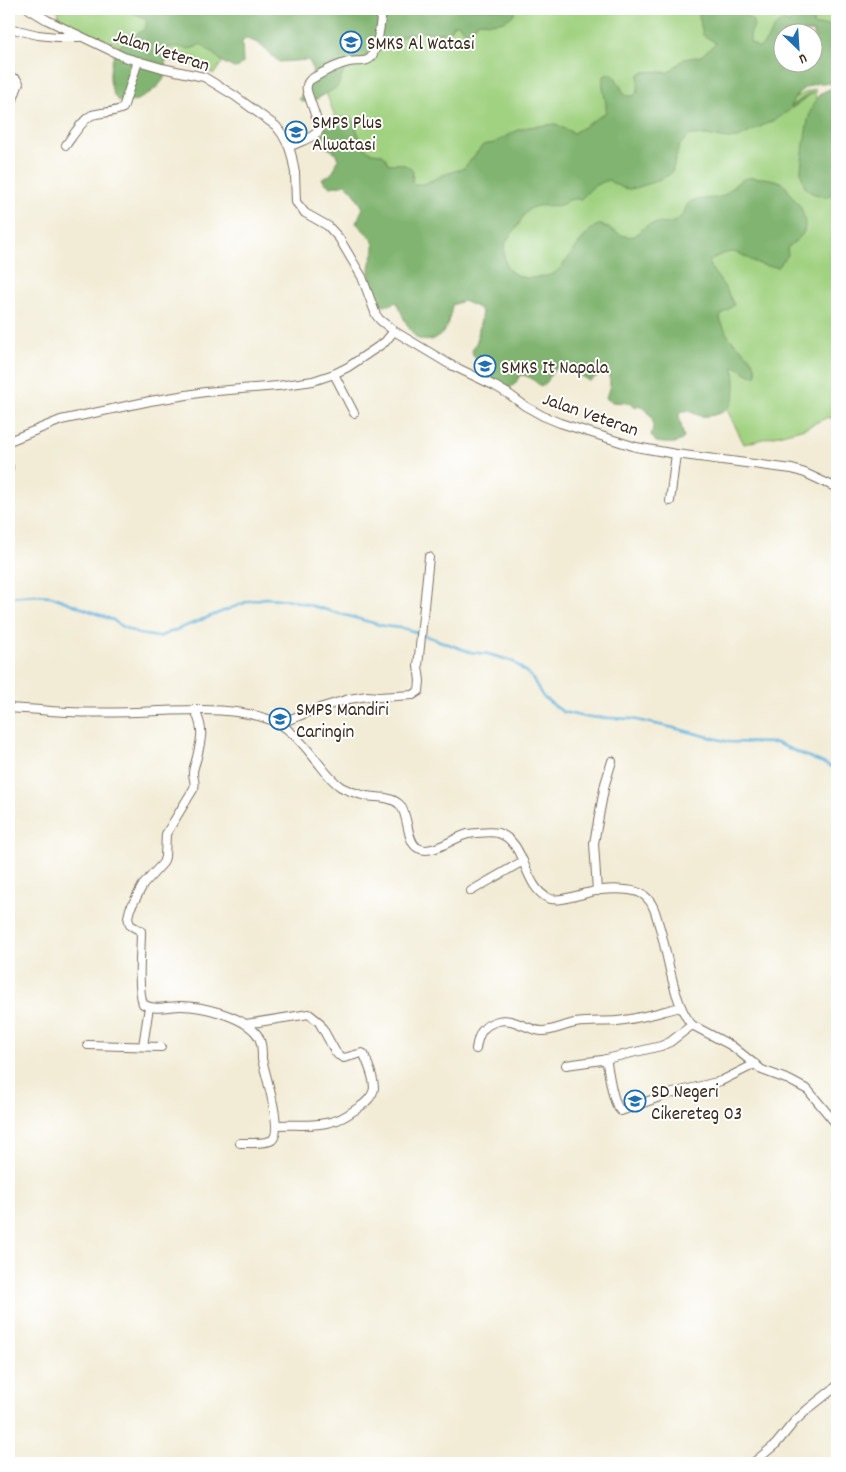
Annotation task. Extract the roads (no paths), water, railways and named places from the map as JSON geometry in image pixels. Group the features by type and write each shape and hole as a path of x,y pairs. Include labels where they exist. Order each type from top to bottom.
{"street":[{"name":"Jalan Veteran","path":"29,9 47,20 124,57 204,77 221,86 276,126 289,147 295,174 296,202 304,214 328,226 340,238 362,277 376,315 394,331 449,364 496,386 543,416 560,423 636,447 781,467 805,474 837,488"},
{"path":"289,147 314,135 320,129 306,87 310,80 336,66 348,62 364,62 370,59 378,38 383,9"},
{"path":"9,28 56,37 81,36"},
{"path":"66,145 82,124 91,116 123,108 138,61"},
{"path":"9,77 16,79 19,83 9,110"},
{"path":"9,441 61,420 150,401 197,393 313,381 334,374 369,354 385,342 394,331"},
{"path":"334,374 354,413"},
{"path":"670,501 676,454"},
{"path":"281,723 316,709 349,699 367,696 413,695 419,692 418,666 429,556"},
{"path":"9,708 86,713 224,711 266,718 281,723 304,745 331,779 341,786 356,793 390,799 400,804 412,840 420,850 431,850 466,834 497,833 509,840 520,854 535,886 548,899 562,899 597,891 638,892 652,904 662,933 681,1007 692,1025 732,1046 762,1070 789,1080 808,1090 837,1126"},
{"path":"195,710 202,730 193,772 196,784 166,834 163,863 140,889 128,914 130,925 141,932 139,953 143,1004 149,1007 199,1007 215,1011 246,1024 260,1039 262,1059 277,1124 272,1140 267,1142 240,1143"},
{"path":"597,891 594,843 605,784 612,761"},
{"path":"471,891 523,861"},
{"path":"143,1046 149,1007"},
{"path":"476,1049 478,1037 483,1029 498,1021 507,1020 540,1031 576,1023 619,1021 681,1007"},
{"path":"246,1024 309,1014 319,1022 338,1055 344,1058 364,1054 372,1077 374,1089 370,1098 343,1118 322,1124 277,1124"},
{"path":"566,1065 606,1059 661,1046 670,1042 692,1025"},
{"path":"88,1045 160,1047"},
{"path":"606,1059 617,1108 621,1111 666,1094 721,1081 755,1064"},
{"path":"754,1463 776,1444 794,1422 808,1409 837,1386"}],"waterway":[{"path":"9,597 51,596 113,620 139,634 158,637 249,601 266,598 291,600 384,626 407,629 470,652 488,654 512,661 531,676 543,697 563,712 585,717 632,719 729,742 776,743 837,769"}],"place":[{"name":"SMKS Al Watasi","path":"351,42"},
{"name":"SMPS Plus Alwatasi","path":"296,132"},
{"name":"SMKS It Napala","path":"485,366"},
{"name":"SMPS Mandiri Caringin","path":"280,719"},
{"name":"SD Negeri Cikereteg 03","path":"635,1101"}]}
